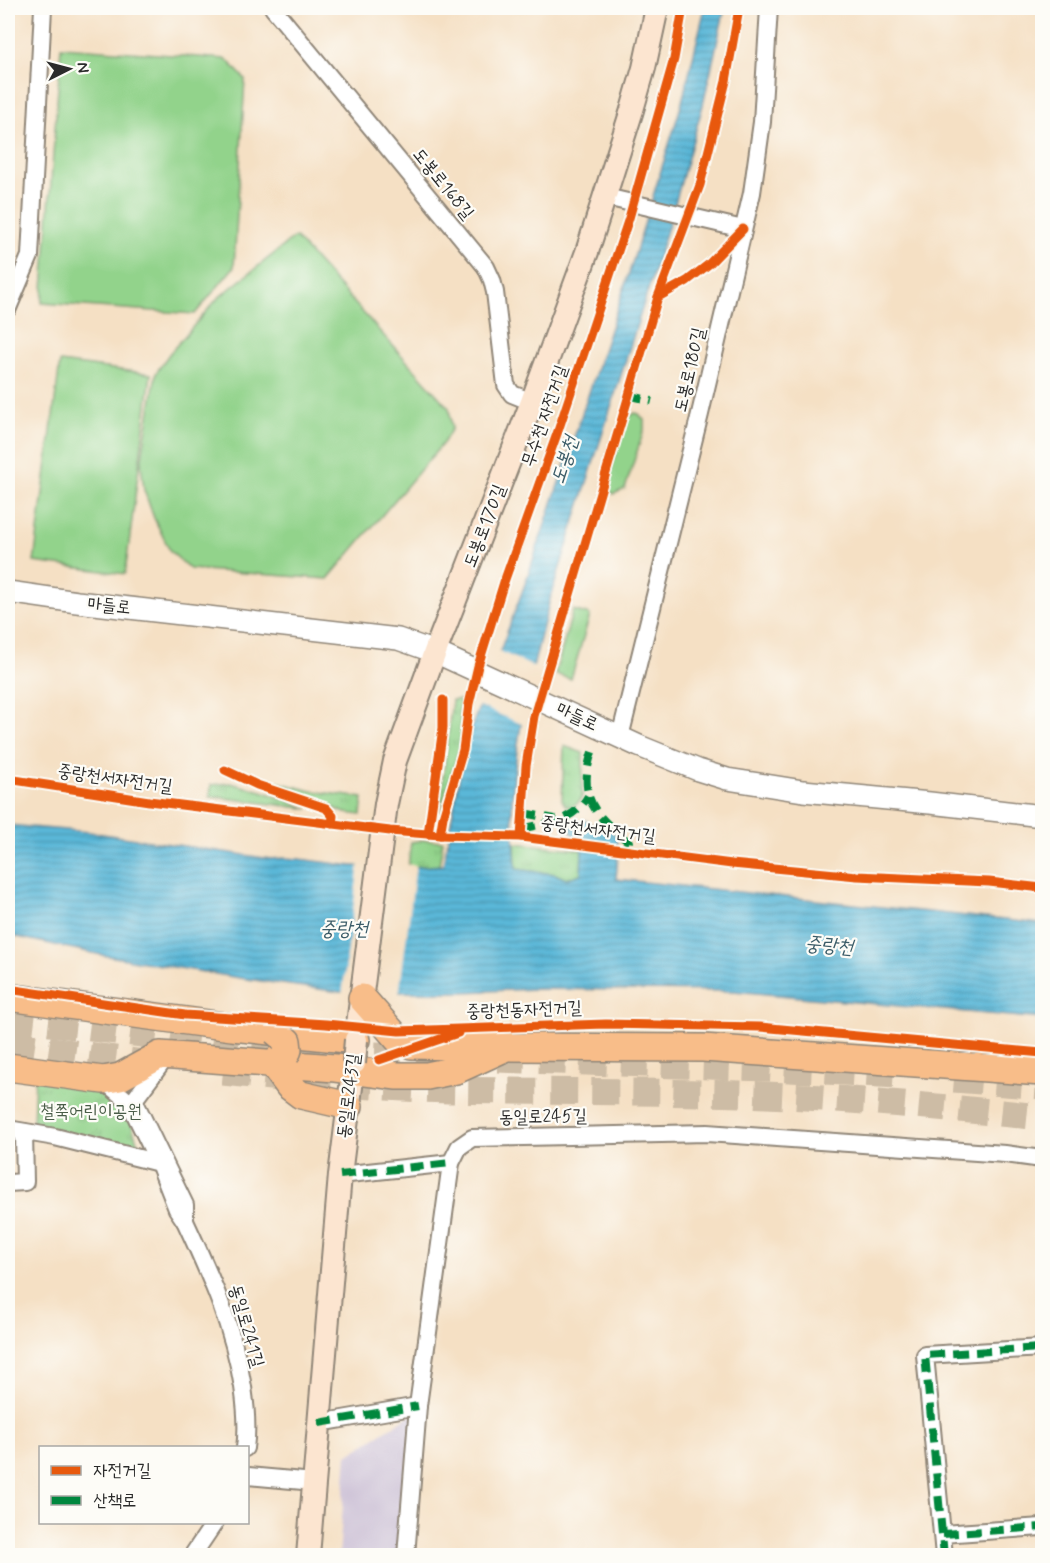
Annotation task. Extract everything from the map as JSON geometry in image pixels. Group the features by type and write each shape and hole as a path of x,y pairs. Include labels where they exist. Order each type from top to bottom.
{"highway":[{"path":"14,998 275,1031 354,1058 427,1076 456,1070 500,1050"},
{"path":"362,998 398,1039 411,1045 500,1050 703,1048 1042,1072"},
{"path":"275,1031 287,1041 288,1050 278,1059"},
{"path":"8,1066 103,1080 120,1077 159,1055 278,1059 354,1058"},
{"path":"278,1059 289,1086 301,1095 349,1106"}],"main road":[{"name":"도봉로170길","path":"386,804 395,760 532,402 606,197 644,68 657,8"},
{"name":"동일로243길","path":"308,1556 340,1174 386,804"}],"street":[{"path":"8,308 30,256 44,8"},
{"name":"도봉로168길","path":"273,8 486,267 495,292 506,385 512,393 532,402"},
{"name":"도봉로180길","path":"620,737 700,414 736,227 756,169 769,8"},
{"path":"606,197 736,227"},
{"name":"마들로","path":"8,592 398,639 435,652 620,737 698,770 749,784 1042,816"},
{"name":"동일로241길","path":"167,1056 134,1100 184,1205 185,1221"},
{"name":"동일로241길","path":"103,1080 129,1102 220,1298 232,1336 245,1403 245,1446"},
{"path":"8,1183 25,1182 16,1131 55,1137 159,1163"},
{"name":"동일로245길","path":"451,1163 459,1147 472,1138 707,1133 1005,1154 1042,1159"},
{"path":"340,1174 451,1163 418,1406 406,1556"},
{"path":"944,1556 925,1355 1042,1347"},
{"path":"319,1423 418,1406"},
{"path":"249,1476 314,1482"},
{"path":"192,1556 214,1524"},
{"path":"942,1534 1042,1527"}],"shaded area":[{"path":"414,1413 402,1555 339,1556 347,1455"}],"green space":[{"path":"61,47 226,59 245,79 234,267 195,314 42,303"},
{"path":"295,237 449,408 452,428 444,442 328,579 190,569 170,551 144,490 141,464 156,373 169,354 218,298"},
{"path":"60,362 151,374 125,574 34,562"},
{"path":"635,413 644,420 644,430 625,489 614,494 610,492 607,483 626,418"},
{"path":"573,610 590,615 571,679 555,674"},
{"path":"452,700 460,700 461,744 439,814"},
{"path":"564,746 583,753 582,797 578,803 569,807 562,800"},
{"path":"240,774 312,791 363,798 361,815 345,813 326,804"},
{"path":"230,783 262,791 309,809 210,796 211,785"},
{"path":"443,841 439,866 408,867 411,842"},
{"path":"515,843 582,850 581,874 566,879 555,874 516,869"},
{"name":"철쭉어린이공원","path":"35,1077 102,1087 126,1107 141,1154 33,1124"}],"water":[{"name":"중랑천","path":"705,8 725,8 703,105 670,221 550,599 531,675 514,778 512,812 516,869 555,874 566,879 581,874 582,850 569,828 585,820 592,825 601,823 617,836 616,879 1042,924 1042,1019 734,991 536,989 462,992 340,992 102,955 8,935 8,825 89,832 271,859 376,867 443,865 466,742 525,584 630,270 681,106"}],"pier":[{"path":"497,650 536,668 524,725 477,705"},
{"path":"359,863 416,865 399,995 342,995"}],"tunnel":[{"path":"8,1018 266,1049 343,1054 769,1068 898,1075"},
{"path":"8,1044 158,1065"},
{"path":"223,1072 421,1089 788,1096 1042,1117"},
{"path":"954,1079 1042,1086"}],"marked path":[{"path":"628,395 652,401"},
{"path":"592,752 587,781 592,804 598,814 629,842 628,850"},
{"path":"521,829 559,820 575,812 588,796"},
{"path":"523,813 555,819"},
{"path":"340,1175 451,1163"},
{"path":"942,1534 925,1355 1042,1348"},
{"path":"319,1423 418,1406"},
{"path":"944,1556 942,1534 1042,1527"}],"cycle path":[{"name":"무수천 자전거길","path":"440,835 443,817 463,750 469,704 478,666 504,582 558,431 629,218 674,59 683,8"},
{"path":"521,837 526,766 534,716 658,297 700,185 726,81 739,8"},
{"path":"658,297 687,281 709,264 743,229"},
{"path":"428,834 443,728 443,700"},
{"path":"225,770 257,785 326,808 333,816 332,824"},
{"name":"중랑천서자전거길","path":"8,779 149,801 390,831 521,837 732,864 857,876 989,882 1042,888"},
{"name":"중랑천동자전거길","path":"8,989 185,1015 399,1031 606,1024 760,1027 1042,1053"},
{"path":"379,1060 458,1033"}],"water label":[{"name":"도봉천","path":"565,460"}]}
